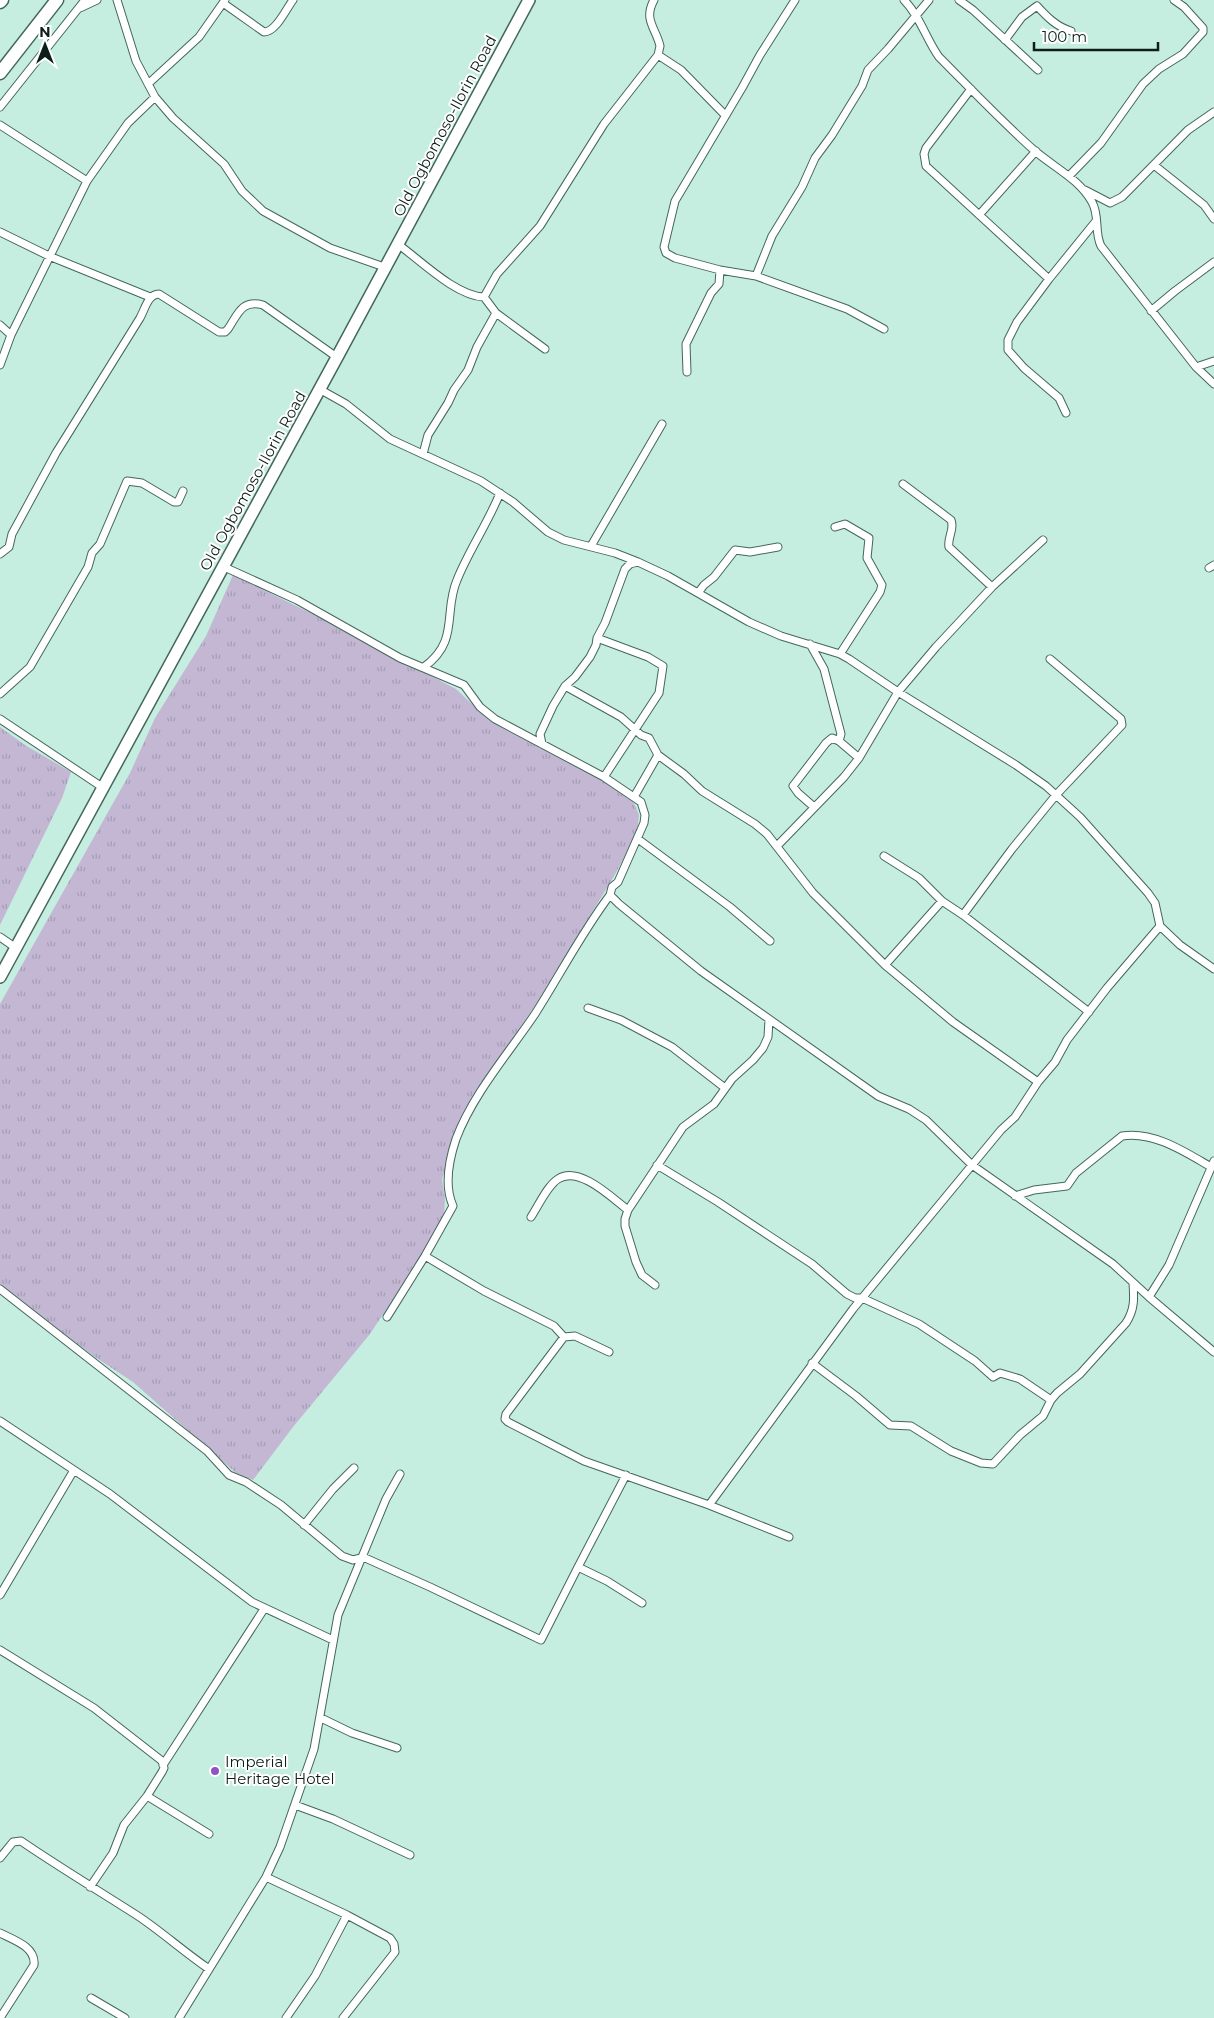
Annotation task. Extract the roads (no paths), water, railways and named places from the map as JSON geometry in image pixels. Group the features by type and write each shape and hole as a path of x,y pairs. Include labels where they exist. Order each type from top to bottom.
{"highway":[{"path":"0,74 57,0"},
{"name":"Old Ogbomoso-Ilorin Road","path":"0,976 222,566 321,390 529,0"}],"street":[{"path":"0,107 86,0"},
{"path":"78,10 97,0"},
{"path":"117,0 136,60 155,97 173,118 224,164 242,191 263,212 330,248 387,268"},
{"path":"148,84 193,43 224,1 264,32 268,32 274,28 293,0"},
{"path":"484,297 497,274 540,226 604,124 658,55 660,46 650,24 650,13 654,0"},
{"path":"795,0 760,55 675,201 664,247 666,253 675,258 720,270 756,276 847,309 884,329"},
{"path":"904,0 917,16 939,58 1036,151 1069,176 1082,189 1092,202 1097,239 1101,246 1196,367 1214,384"},
{"path":"756,276 772,236 802,187 815,158 832,135 862,86 868,70 929,0"},
{"path":"959,0 1038,70"},
{"path":"1069,176 1101,142 1143,84 1159,69 1183,54 1203,32 1203,28 1184,7 1174,0"},
{"path":"1005,40 1022,17 1037,6 1046,16 1063,28 1071,30"},
{"path":"658,55 681,70 725,115"},
{"path":"971,89 926,148 924,154 926,166 1048,279"},
{"path":"0,365 49,256 87,181 128,123 155,97"},
{"path":"1082,189 1110,203 1126,195 1188,130 1214,112"},
{"path":"0,125 87,181"},
{"path":"979,215 1036,151"},
{"path":"1154,165 1204,205 1214,219"},
{"path":"1066,412 1059,398 1024,368 1008,350 1008,340 1017,322 1048,279 1096,221"},
{"path":"0,232 49,256 150,298"},
{"path":"399,245 456,287 473,296 484,297 496,313 545,349"},
{"path":"1151,311 1214,262"},
{"path":"687,372 686,344 711,293 718,284 720,270"},
{"path":"0,554 9,547 12,534 56,452 154,294 159,294 219,332 225,332 228,329 244,306 253,302 263,305 338,358"},
{"path":"423,454 428,435 468,370 477,347 496,313"},
{"path":"0,325 12,335"},
{"path":"1196,367 1214,360"},
{"path":"321,390 346,404 383,435 481,481 500,493 548,532 564,540 615,552 668,576 748,622 781,636 840,654 1016,765 1046,786 1080,817 1155,903 1160,926 1180,945 1214,969"},
{"path":"591,546 662,424"},
{"path":"0,694 25,673 44,646 88,567 92,553 100,544 127,481 142,483 174,502 178,502 183,491"},
{"path":"903,484 951,520 953,525 948,542 949,547 992,587"},
{"path":"424,667 436,656 443,643 449,628 452,593 456,580 500,493"},
{"path":"835,527 845,524 869,538 867,558 869,565 880,578 882,585 880,592 840,654"},
{"path":"777,846 844,777 858,758 898,692 936,647 992,587 1042,540"},
{"path":"698,594 704,585 714,578 735,550 750,552 778,547"},
{"path":"542,744 540,734 552,706 565,686 575,677 590,657 625,569 630,564 638,562"},
{"path":"222,566 297,600 400,658 464,685 480,707 494,719 604,777 641,802 645,815 638,839 618,882 612,887 610,895 556,981 478,1096 461,1128 456,1141 449,1175 448,1194 452,1206 425,1256 387,1317"},
{"path":"596,638 648,657 663,666 659,693 604,777"},
{"path":"810,644 824,669 841,734 839,741"},
{"path":"963,915 1012,849 1056,795 1119,730 1122,724 1121,719 1050,659"},
{"path":"565,686 622,717 649,738 658,755 684,774 702,791 755,824 777,846 813,894 885,965 953,1022 1038,1082"},
{"path":"0,720 102,787"},
{"path":"814,807 798,794 793,786 826,742 832,738 839,741 858,758"},
{"path":"634,797 658,755"},
{"path":"638,839 730,907 770,941"},
{"path":"884,856 919,878 942,901 1089,1012"},
{"path":"610,895 701,971 769,1020 878,1096 910,1109 926,1120 972,1165 1114,1264 1133,1283 1214,1352"},
{"path":"885,965 942,901"},
{"path":"709,1505 812,1363 862,1298 1001,1130 1015,1117 1089,1012 1160,926"},
{"path":"0,937 16,948"},
{"path":"588,1008 621,1020 672,1047 724,1088"},
{"path":"655,1285 642,1275 636,1262 625,1226 628,1210 683,1127 714,1104 732,1078 753,1060 763,1048 768,1037 769,1020"},
{"path":"1014,1196 1034,1190 1067,1186 1076,1173 1122,1136 1144,1136 1164,1142 1213,1164 1169,1265 1149,1297"},
{"path":"657,1165 718,1202 812,1264 847,1294 855,1298 862,1298 888,1311 908,1318 975,1361 993,1377 1000,1373 1020,1379 1051,1400"},
{"path":"531,1217 552,1184 559,1178 568,1175 578,1175 587,1180 628,1210"},
{"path":"425,1256 484,1291 554,1326 564,1337"},
{"path":"812,1363 856,1396 890,1425 916,1428 951,1451 987,1465 993,1464 1020,1435 1043,1416 1051,1400 1080,1374 1126,1323 1132,1313 1134,1299 1133,1283"},
{"path":"0,1289 207,1451 229,1475 246,1482 281,1505 342,1556 353,1560 363,1558 430,1587 541,1640 561,1596 626,1475"},
{"path":"609,1352 574,1336 564,1337 506,1414 505,1419 584,1460 709,1505 789,1537"},
{"path":"0,1421 110,1494 264,1609 333,1640"},
{"path":"304,1525 333,1489 354,1468"},
{"path":"0,1595 74,1470"},
{"path":"179,2018 266,1877 280,1847 314,1749 333,1640 344,1597 363,1558 386,1499 400,1474"},
{"path":"578,1567 642,1603"},
{"path":"90,1888 113,1853 124,1825 147,1796 162,1772 164,1765 264,1609"},
{"path":"0,1650 94,1708 158,1756 164,1765"},
{"path":"320,1718 352,1733 397,1748"},
{"path":"147,1796 209,1834"},
{"path":"295,1805 333,1819 410,1855"},
{"path":"0,1858 13,1842 21,1842 138,1917 209,1969"},
{"path":"266,1877 347,1915 390,1938 394,1944 396,1952 343,2018"},
{"path":"286,2018 315,1976 347,1915"},
{"path":"0,1933 28,1949 34,1954 35,1959 34,1965 0,2018"},
{"path":"91,1998 125,2018"}],"place":[{"name":"Imperial Heritage Hotel","path":"215,1771"}]}
